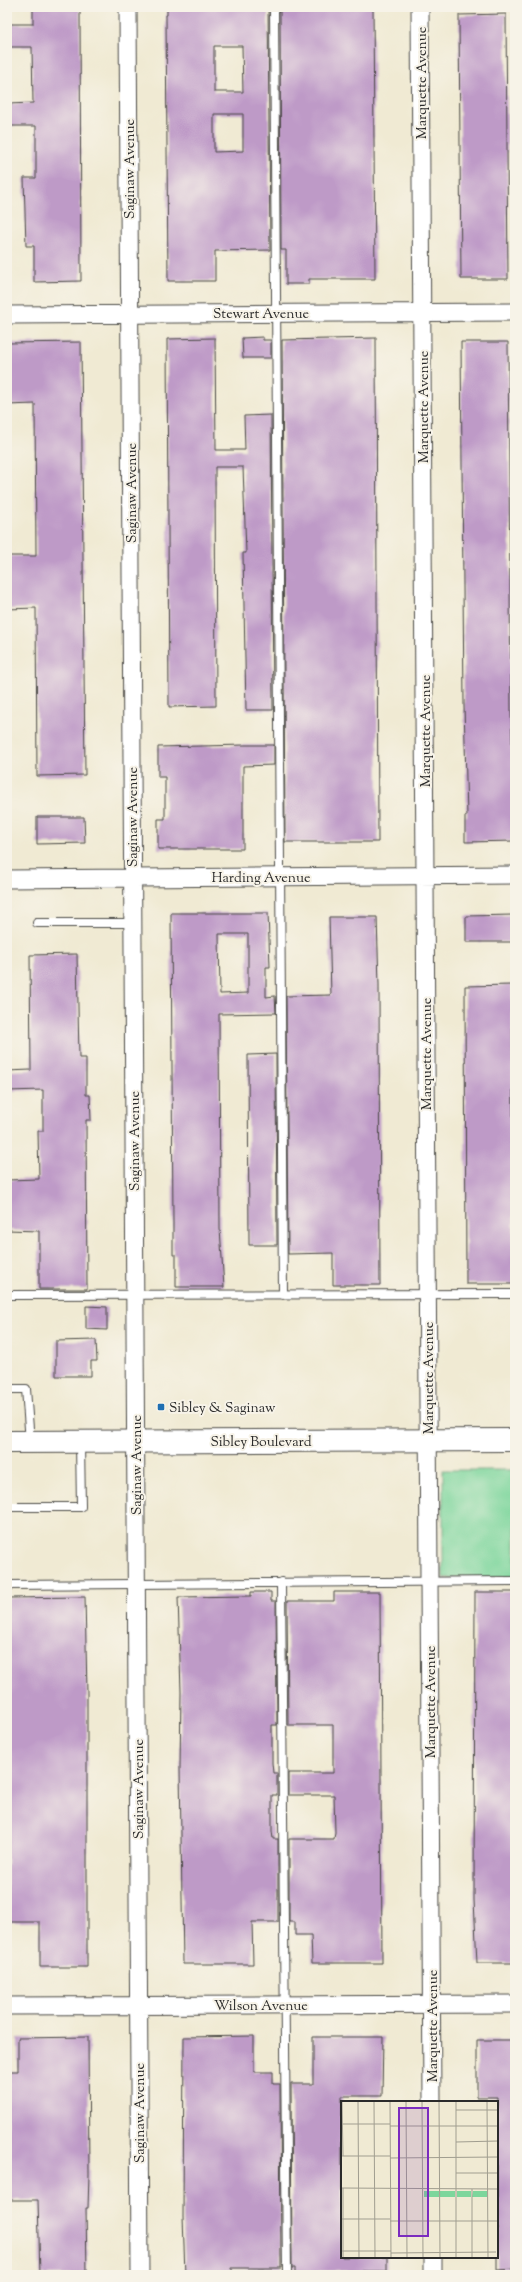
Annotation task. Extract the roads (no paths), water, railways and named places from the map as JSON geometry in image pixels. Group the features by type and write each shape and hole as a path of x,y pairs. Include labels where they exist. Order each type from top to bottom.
{"main road":[{"name":"Sibley Boulevard","path":"7,1442 515,1440"}],"street":[{"name":"Saginaw Avenue","path":"128,7 140,2275"},
{"name":"Marquette Avenue","path":"420,7 432,2101"},
{"name":"Stewart Avenue","path":"7,315 515,312"},
{"name":"Harding Avenue","path":"7,879 515,875"},
{"name":"Wilson Avenue","path":"7,2006 515,2004"},
{"path":"433,2258 433,2275"}],"lane":[{"path":"274,7 283,1294"},
{"path":"37,923 133,923"},
{"path":"7,1295 515,1294"},
{"path":"7,1389 26,1389 30,1442"},
{"path":"7,1507 81,1507 80,1442"},
{"path":"7,1585 515,1581"},
{"path":"281,1582 287,2275"}],"place":[{"name":"Sibley & Saginaw","path":"161,1407"}]}
